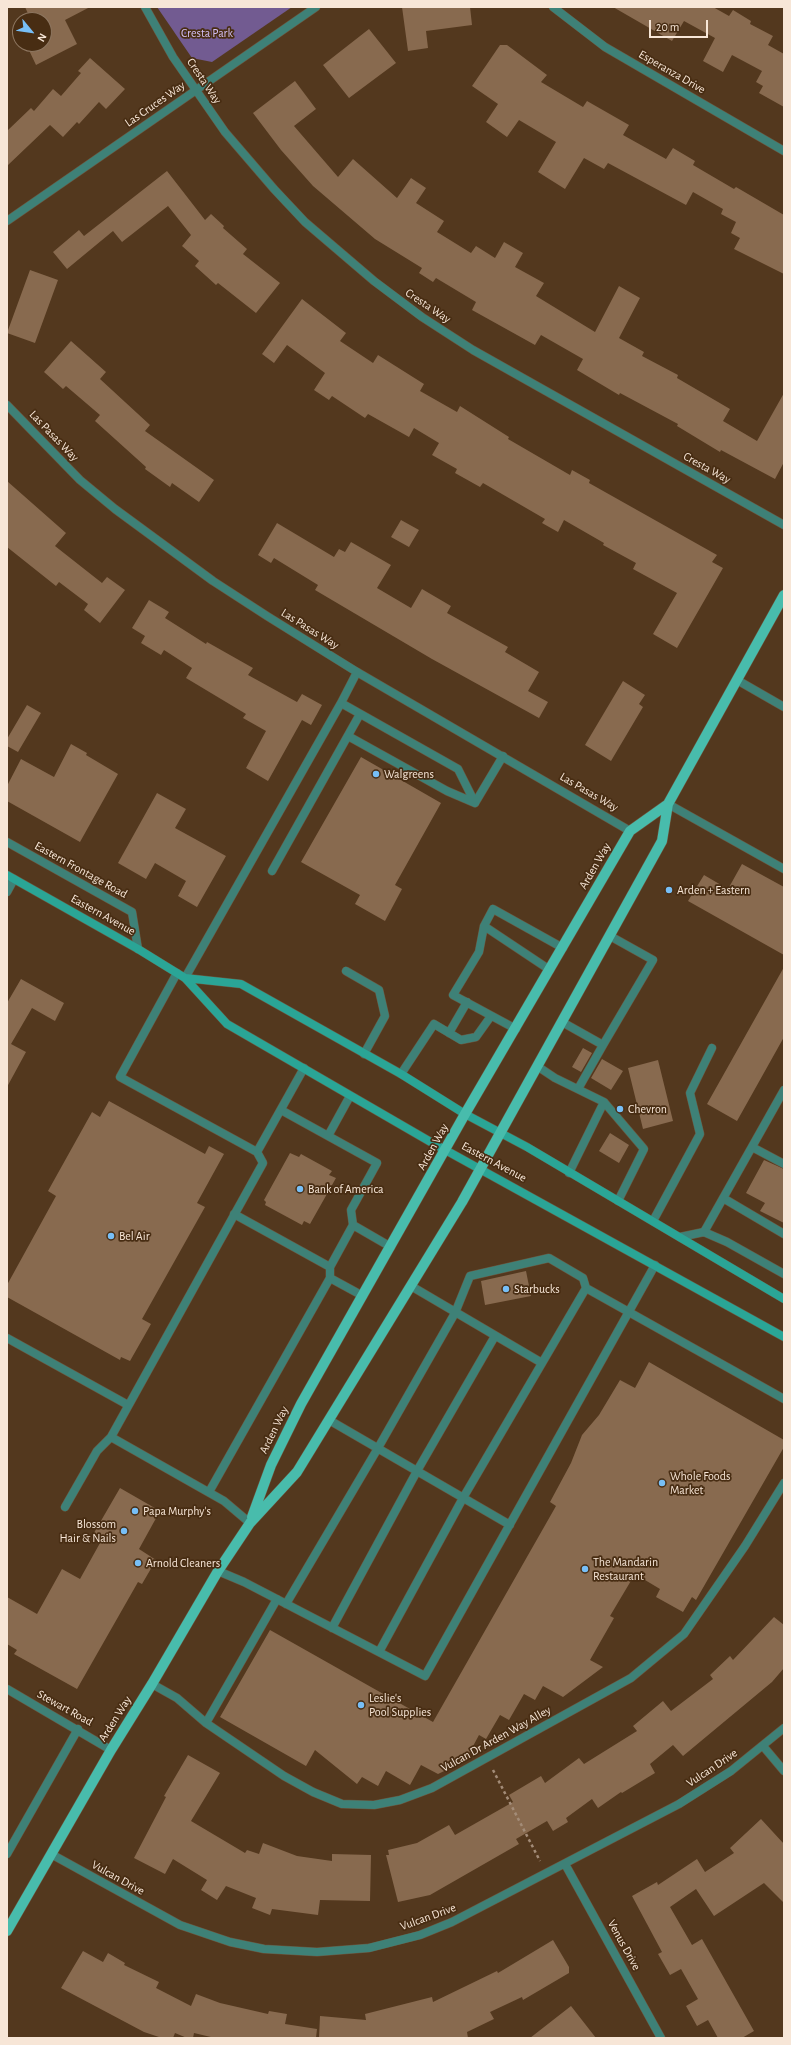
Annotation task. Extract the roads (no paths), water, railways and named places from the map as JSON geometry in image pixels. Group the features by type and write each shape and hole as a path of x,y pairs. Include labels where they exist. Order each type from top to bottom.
{"main road":[{"name":"Arden Way","path":"7,1931 111,1750 152,1684 218,1571 250,1523 297,1472 462,1202 662,841 668,804 784,595"},
{"name":"Arden Way","path":"250,1523 272,1465 301,1404 465,1114 516,1030 630,830 668,804"},
{"name":"Eastern Avenue","path":"11,877 186,978 227,1024 446,1150 784,1337"},
{"name":"Eastern Avenue","path":"186,978 241,984 401,1074 465,1114 501,1133 653,1221 784,1299"}],"street":[{"name":"Cresta Way","path":"145,7 173,57 195,91 225,132 274,189 311,227 380,286 422,317 473,350 784,525"},
{"name":"Las Cruces Way","path":"7,221 316,7"},
{"name":"Esperanza Drive","path":"553,7 605,47 784,151"},
{"name":"Las Pasas Way","path":"7,405 80,480 115,509 219,585 357,672 630,830"},
{"path":"186,978 357,672"},
{"path":"737,680 784,707"},
{"path":"341,703 458,769 475,803"},
{"path":"272,871 360,714"},
{"path":"348,736 447,791 475,803"},
{"path":"475,803 503,756"},
{"path":"668,804 784,869"},
{"name":"Eastern Frontage Road","path":"7,842 132,912 138,949"},
{"path":"7,892 11,877"},
{"path":"516,1030 454,995 480,952 484,926 493,909 563,948"},
{"path":"484,926 550,970"},
{"path":"578,1089 653,960 610,936"},
{"path":"346,971 379,990 385,1016 364,1054"},
{"path":"65,1507 96,1450 111,1437 263,1163 257,1152 120,1077 177,973"},
{"path":"449,1033 467,1002"},
{"path":"401,1074 434,1024 461,1040 476,1037 491,1016"},
{"path":"562,1022 603,1045"},
{"path":"653,1221 700,1134 690,1093 712,1048"},
{"path":"538,1066 604,1102 644,1149 618,1201"},
{"path":"257,1152 304,1068"},
{"path":"704,1232 784,1090"},
{"path":"328,1136 350,1096"},
{"path":"569,1173 604,1102"},
{"path":"209,1492 330,1278 330,1267 353,1225 351,1210 377,1163 280,1110"},
{"path":"752,1147 784,1164"},
{"path":"723,1198 784,1234"},
{"path":"234,1214 330,1267"},
{"path":"353,1225 391,1247"},
{"path":"680,1237 704,1232 727,1242 784,1274"},
{"path":"286,1604 378,1448 455,1312 470,1276 549,1258 583,1278 586,1288 784,1399"},
{"path":"218,1571 277,1599 425,1676 655,1265"},
{"path":"330,1278 363,1296"},
{"path":"411,1286 542,1363"},
{"path":"379,1652 463,1498 586,1288"},
{"path":"332,1628 417,1471 495,1336"},
{"path":"7,1338 128,1405"},
{"path":"329,1420 510,1525"},
{"path":"111,1437 224,1501 250,1523"},
{"name":"Vulcan Dr Arden Way Alley","path":"152,1684 177,1698 206,1723 284,1776 314,1792 342,1804 374,1805 400,1800 432,1788 631,1678 684,1634 745,1546 784,1483"},
{"path":"206,1723 277,1599"},
{"name":"Stewart Road","path":"7,1689 78,1729 111,1750"},
{"name":"Vulcan Drive","path":"51,1854 180,1925 230,1942 264,1949 317,1952 369,1948 420,1935 452,1922 679,1804 731,1772 784,1728"},
{"path":"7,1854 78,1729"},
{"path":"763,1746 784,1770"},
{"name":"Venus Drive","path":"565,1864 661,2038"}],"place":[{"name":"Walgreens","path":"376,774"},
{"name":"Arden + Eastern","path":"669,890"},
{"name":"Chevron","path":"620,1109"},
{"name":"Bank of America","path":"300,1189"},
{"name":"Bel Air","path":"111,1236"},
{"name":"Starbucks","path":"506,1289"},
{"name":"Whole Foods Market","path":"662,1483"},
{"name":"Papa Murphy's","path":"135,1511"},
{"name":"Blossom Hair & Nails","path":"124,1531"},
{"name":"Arnold Cleaners","path":"138,1563"},
{"name":"The Mandarin Restaurant","path":"585,1569"},
{"name":"Leslie's Pool Supplies","path":"361,1705"}],"park label":[{"name":"Cresta Park","path":"207,33"}]}
